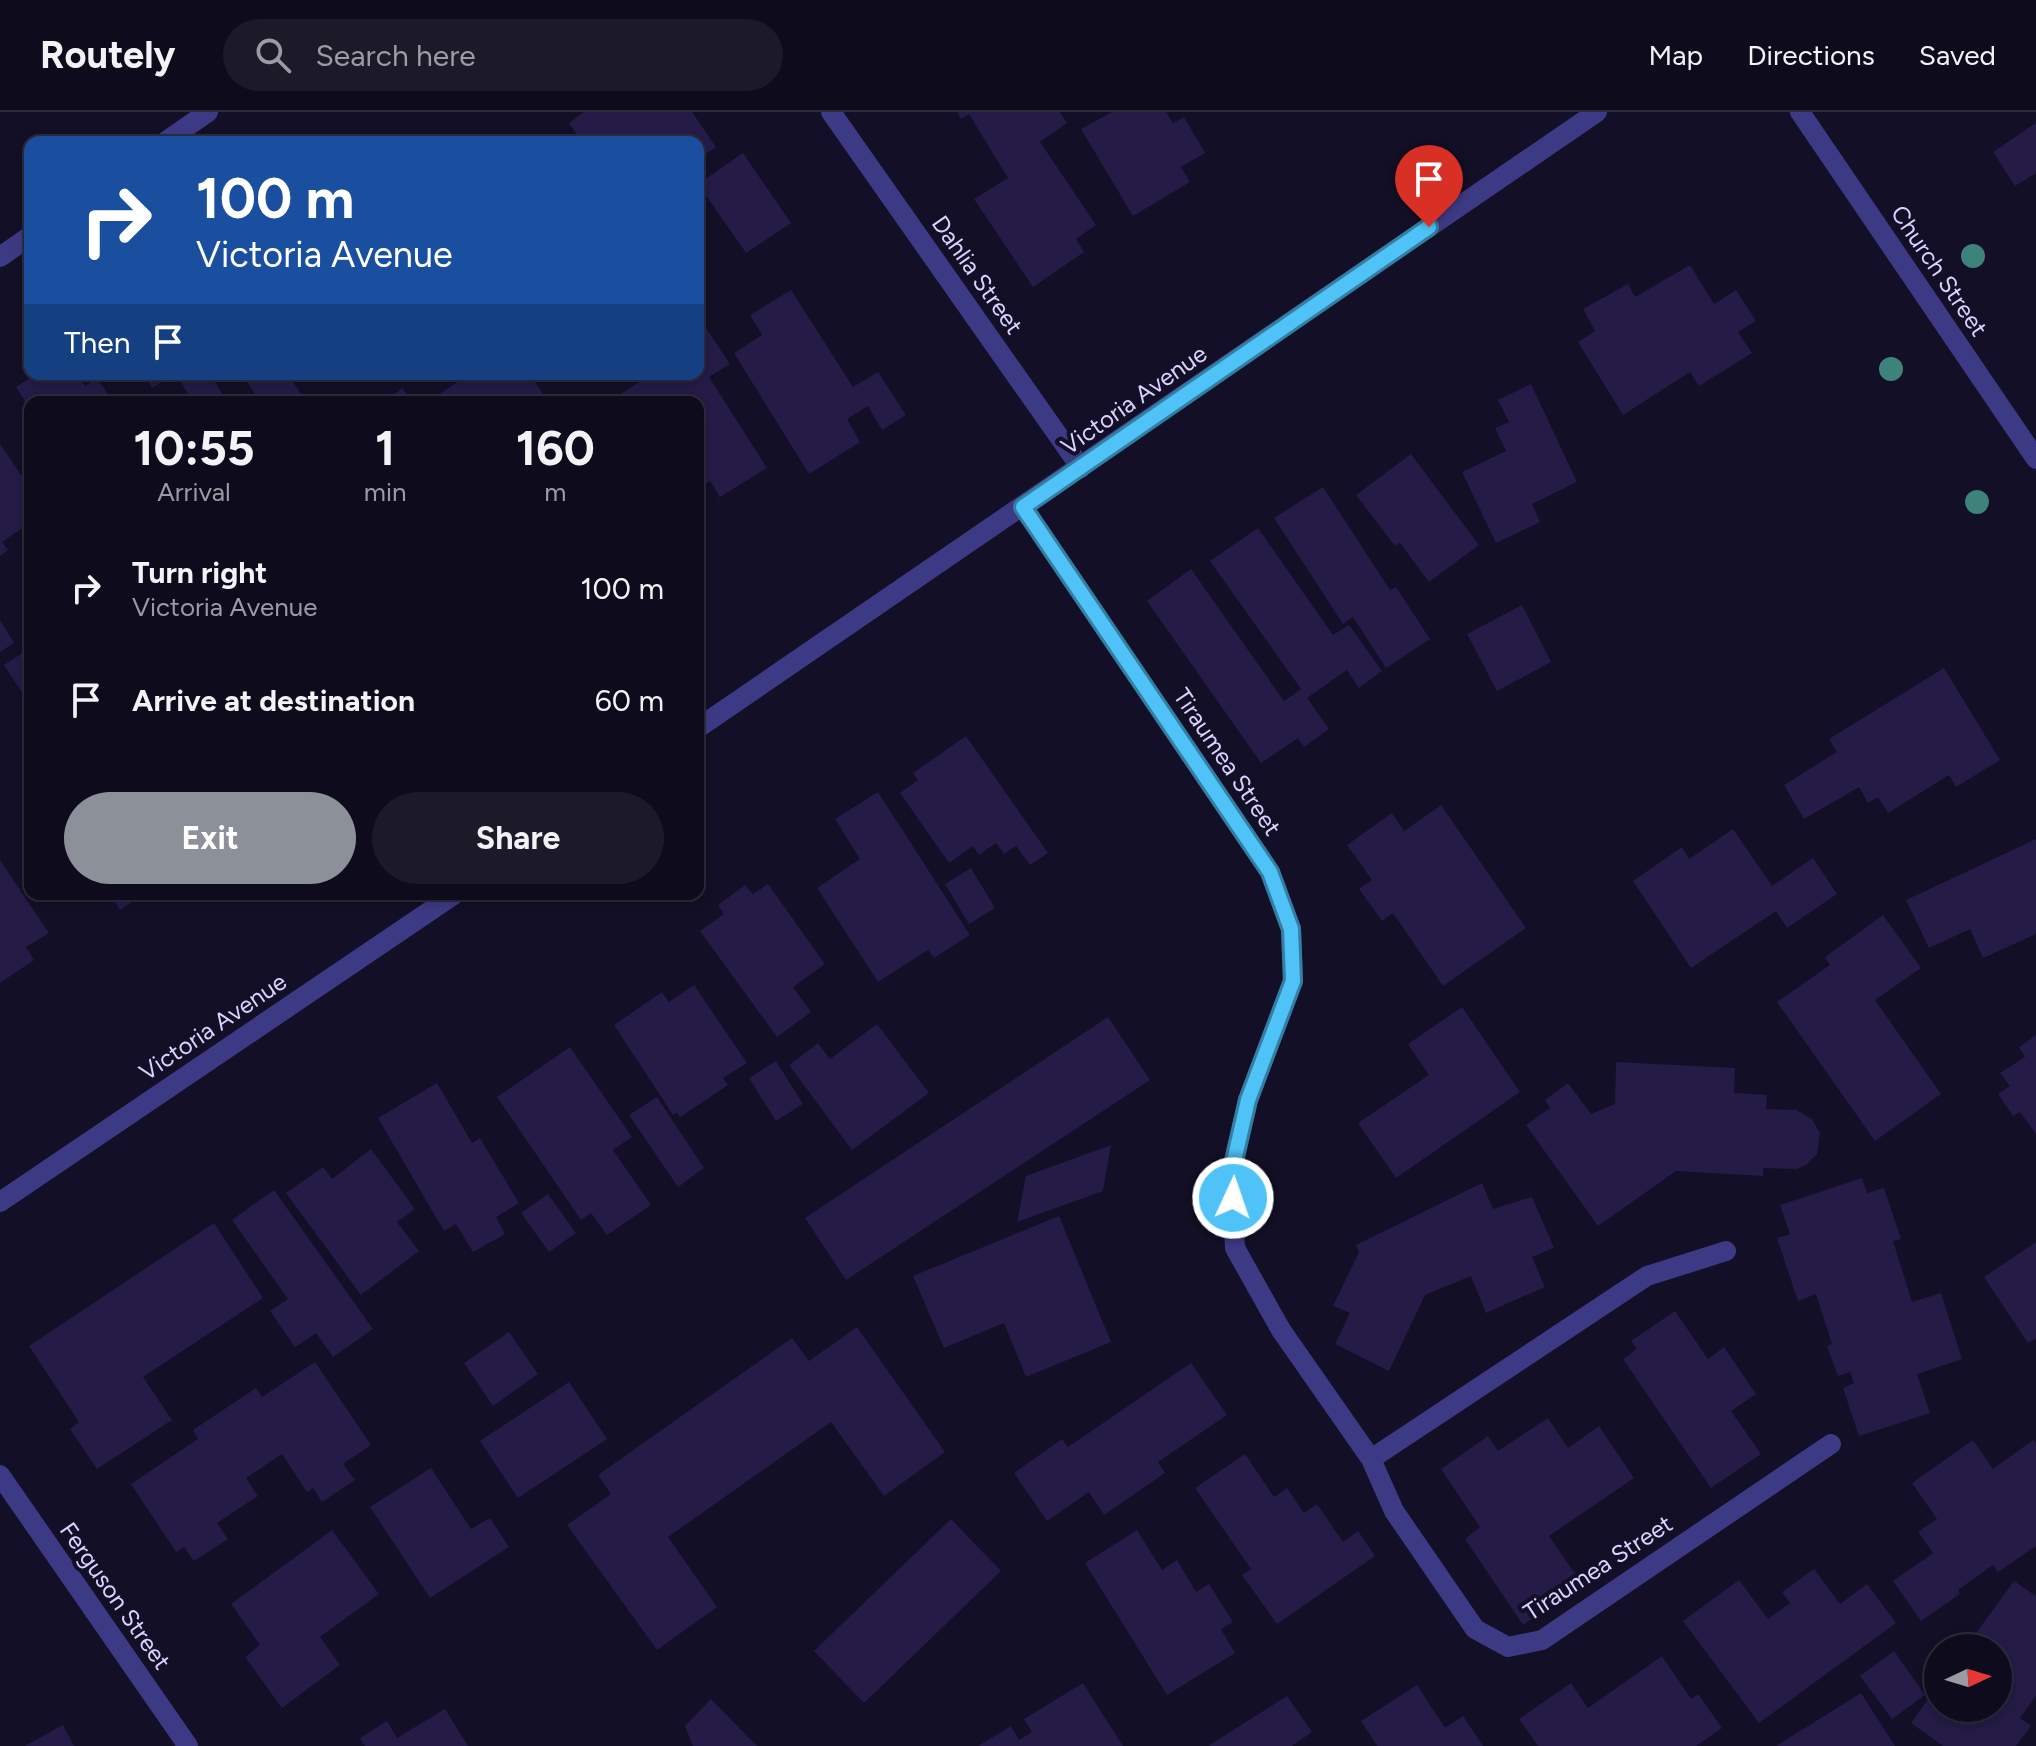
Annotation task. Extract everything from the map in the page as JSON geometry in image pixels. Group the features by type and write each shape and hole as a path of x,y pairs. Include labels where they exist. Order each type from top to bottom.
{"street":[{"path":"174,136 208,112"},
{"name":"Dahlia Street","path":"831,112 1081,468"},
{"name":"Victoria Avenue","path":"704,724 1597,112"},
{"name":"Church Street","path":"1800,112 2036,459"},
{"path":"0,257 24,240"},
{"name":"Tiraumea Street","path":"1023,507 1270,872 1291,929 1293,981 1248,1100 1231,1174 1235,1248 1281,1330 1371,1459 1394,1511 1475,1629 1508,1647 1542,1640 1831,1444"},
{"name":"Victoria Avenue","path":"0,1202 446,900"},
{"path":"1371,1459 1647,1276 1726,1251"},
{"name":"Ferguson Street","path":"0,1475 188,1746"}],"building":[{"path":"584,112 692,112 716,147 704,155 704,136 578,136 569,123"},
{"path":"957,112 1060,112 1067,123 1040,142 1096,225 1076,239 1084,252 1033,287 974,199 1008,178 969,114 961,119"},
{"path":"1112,112 1166,112 1173,123 1184,117 1205,153 1181,167 1190,182 1133,216 1081,129"},
{"path":"2036,123 2036,173 2015,186 1993,152"},
{"path":"743,153 791,223 746,253 704,193 704,180"},
{"path":"1690,265 1714,304 1736,290 1756,321 1738,332 1752,353 1699,386 1690,372 1623,415 1578,342 1595,331 1583,309 1628,284 1635,297"},
{"path":"791,290 853,387 878,372 906,415 882,430 868,406 847,419 860,442 809,474 734,353 762,335 750,315"},
{"path":"704,329 730,364 709,377 767,468 720,497 710,481 704,484 704,396 619,395 643,380 704,380"},
{"path":"27,380 81,380 85,386 98,380 109,396 24,396 24,400 16,387"},
{"path":"147,380 165,380 152,388"},
{"path":"180,380 218,380 215,382 223,396 189,396"},
{"path":"246,380 292,380 302,396 256,396"},
{"path":"460,380 534,380 544,396 437,396"},
{"path":"1531,384 1577,482 1532,504 1540,522 1496,543 1462,472 1506,451 1495,428 1509,422 1498,400"},
{"path":"402,388 408,396 392,396"},
{"path":"0,444 24,479 24,527 2,542 8,550 0,556"},
{"path":"1411,454 1479,545 1429,582 1400,543 1395,546 1356,495"},
{"path":"1323,487 1390,590 1396,587 1430,639 1386,668 1353,617 1343,624 1274,518"},
{"path":"1258,528 1333,635 1349,625 1382,671 1359,688 1347,670 1307,698 1329,729 1304,747 1298,738 1261,763 1147,601 1191,569 1284,701 1301,689 1210,561"},
{"path":"1522,605 1551,662 1497,691 1467,634"},
{"path":"0,620 14,643 0,652"},
{"path":"24,652 24,696 4,665"},
{"path":"1944,668 2000,760 1956,787 1949,775 1888,813 1878,797 1868,803 1859,787 1804,819 1784,785 1837,752 1829,739"},
{"path":"966,736 1048,853 1030,865 1016,846 1004,854 996,843 979,855 973,846 949,863 900,793 918,780 913,773"},
{"path":"878,792 970,935 934,958 928,950 878,982 817,888 860,859 835,819"},
{"path":"1441,805 1526,928 1443,986 1393,913 1382,921 1359,889 1372,880 1347,845 1392,813 1404,831"},
{"path":"1733,829 1772,886 1813,858 1837,894 1787,928 1776,911 1691,968 1633,881 1682,847 1689,859"},
{"path":"2036,839 2036,934 1983,958 1970,929 1929,948 1906,900"},
{"path":"0,860 49,933 26,947 34,960 0,983"},
{"path":"971,868 995,908 969,924 945,884"},
{"path":"768,884 825,964 793,987 811,1012 777,1037 700,931 724,914 718,905 745,885 753,894"},
{"path":"113,900 135,900 120,910"},
{"path":"1883,915 1921,968 1875,1000 1941,1094 1875,1141 1777,1002 1830,965 1825,957"},
{"path":"694,985 747,1063 723,1078 728,1085 680,1117 677,1113 673,1115 614,1025 662,992 669,1002"},
{"path":"1462,1007 1520,1092 1396,1178 1358,1123 1429,1075 1408,1044"},
{"path":"1108,1017 1150,1080 846,1280 805,1218"},
{"path":"877,1024 929,1093 852,1150 789,1065 818,1043 830,1059"},
{"path":"2036,1035 2036,1134 2020,1112 2013,1116 1998,1094 2010,1086 2000,1073 2025,1057 2019,1047"},
{"path":"570,1047 632,1137 613,1150 651,1205 607,1235 591,1213 581,1220 497,1097"},
{"path":"776,1061 803,1104 776,1121 749,1078"},
{"path":"1616,1062 1735,1068 1734,1093 1767,1095 1766,1109 1796,1110 1812,1119 1820,1133 1817,1154 1797,1169 1763,1168 1763,1176 1676,1171 1598,1226 1526,1125 1550,1108 1545,1100 1568,1083 1591,1114 1615,1104"},
{"path":"437,1083 472,1143 480,1138 519,1203 496,1217 505,1234 473,1252 456,1224 444,1231 378,1118"},
{"path":"657,1097 704,1168 678,1187 629,1115"},
{"path":"1111,1145 1103,1191 1017,1222 1026,1176"},
{"path":"371,1149 415,1209 397,1222 419,1251 361,1295 286,1193 323,1167 332,1179"},
{"path":"1862,1178 1867,1193 1884,1188 1901,1239 1893,1241 1912,1302 1941,1293 1962,1359 1917,1374 1930,1413 1859,1436 1843,1388 1854,1383 1850,1372 1838,1376 1827,1346 1832,1344 1816,1294 1798,1301 1777,1238 1790,1234 1780,1205"},
{"path":"1482,1183 1493,1209 1532,1197 1554,1248 1532,1257 1545,1287 1486,1313 1471,1276 1425,1295 1389,1371 1335,1344 1350,1313 1333,1306 1359,1252 1356,1245"},
{"path":"274,1190 373,1329 333,1357 316,1333 295,1347 270,1311 288,1299 232,1220"},
{"path":"548,1194 576,1233 549,1252 521,1213"},
{"path":"1059,1216 1111,1342 1026,1377 1004,1323 944,1348 913,1276"},
{"path":"214,1223 263,1298 143,1377 172,1420 97,1469 70,1429 79,1422 29,1346"},
{"path":"2036,1242 2036,1338 2028,1343 1984,1277"},
{"path":"1675,1311 1708,1359 1724,1347 1756,1394 1731,1411 1761,1454 1711,1488 1623,1359 1637,1349 1631,1341"},
{"path":"857,1327 945,1452 884,1496 831,1422 668,1537 717,1607 657,1650 567,1525 611,1494 598,1475 792,1338 809,1361"},
{"path":"509,1332 538,1374 493,1406 464,1363"},
{"path":"315,1362 371,1445 343,1464 355,1480 322,1502 313,1488 307,1492 282,1454 246,1478 258,1496 217,1523 228,1539 194,1561 184,1547 176,1552 131,1484 198,1439 193,1430 256,1388 262,1397"},
{"path":"1191,1363 1227,1415 1158,1462 1165,1473 1104,1515 1089,1492 1047,1521 1014,1473 1062,1439 1068,1447"},
{"path":"569,1382 607,1439 518,1498 480,1441"},
{"path":"1548,1418 1568,1448 1599,1426 1634,1478 1549,1536 1582,1584 1523,1625 1465,1539 1480,1527 1441,1469 1488,1436 1498,1451"},
{"path":"1973,1440 1993,1469 2033,1440 2036,1444 2036,1546 1998,1572 1993,1565 1958,1590 1960,1594 1921,1621 1893,1581 1933,1553 1918,1532 1937,1519 1912,1483"},
{"path":"1245,1454 1274,1497 1287,1488 1304,1513 1317,1504 1343,1542 1358,1531 1375,1556 1277,1624 1242,1575 1251,1569 1195,1488"},
{"path":"431,1468 471,1529 490,1518 509,1547 430,1598 370,1507"},
{"path":"951,1519 1001,1571 864,1703 814,1651"},
{"path":"332,1530 379,1594 320,1637 340,1665 282,1708 245,1657 260,1645 231,1604"},
{"path":"1137,1530 1162,1570 1177,1560 1196,1592 1209,1584 1233,1622 1221,1629 1235,1653 1167,1695 1085,1563"},
{"path":"1814,1569 1840,1604 1867,1584 1896,1623 1759,1723 1683,1621 1739,1580 1768,1619 1790,1603 1782,1592"},
{"path":"2014,1581 2036,1596 2036,1696 2020,1718 2031,1726 2016,1746 1943,1746 1911,1723 1924,1705 1924,1722 2012,1722 2012,1634 1975,1634"},
{"path":"1894,1651 1924,1696 1892,1719 1860,1676"},
{"path":"1662,1656 1691,1699 1698,1694 1722,1728 1696,1746 1538,1746 1519,1719 1571,1683 1588,1708"},
{"path":"1083,1683 1123,1746 978,1746 1011,1726 1019,1740 1032,1732 1024,1719"},
{"path":"1417,1685 1445,1728 1463,1716 1483,1746 1377,1746 1361,1721"},
{"path":"1861,1693 1895,1746 1776,1746"},
{"path":"1287,1696 1312,1732 1292,1746 1208,1746"},
{"path":"711,1699 757,1746 693,1746 685,1726"},
{"path":"445,1709 468,1746 365,1746 360,1738 387,1721 397,1738"},
{"path":"63,1725 74,1746 25,1746"}],"route":[{"path":"1233,1198 1231,1174 1248,1100 1293,981 1291,929 1270,872 1023,507 1429,227"}]}
